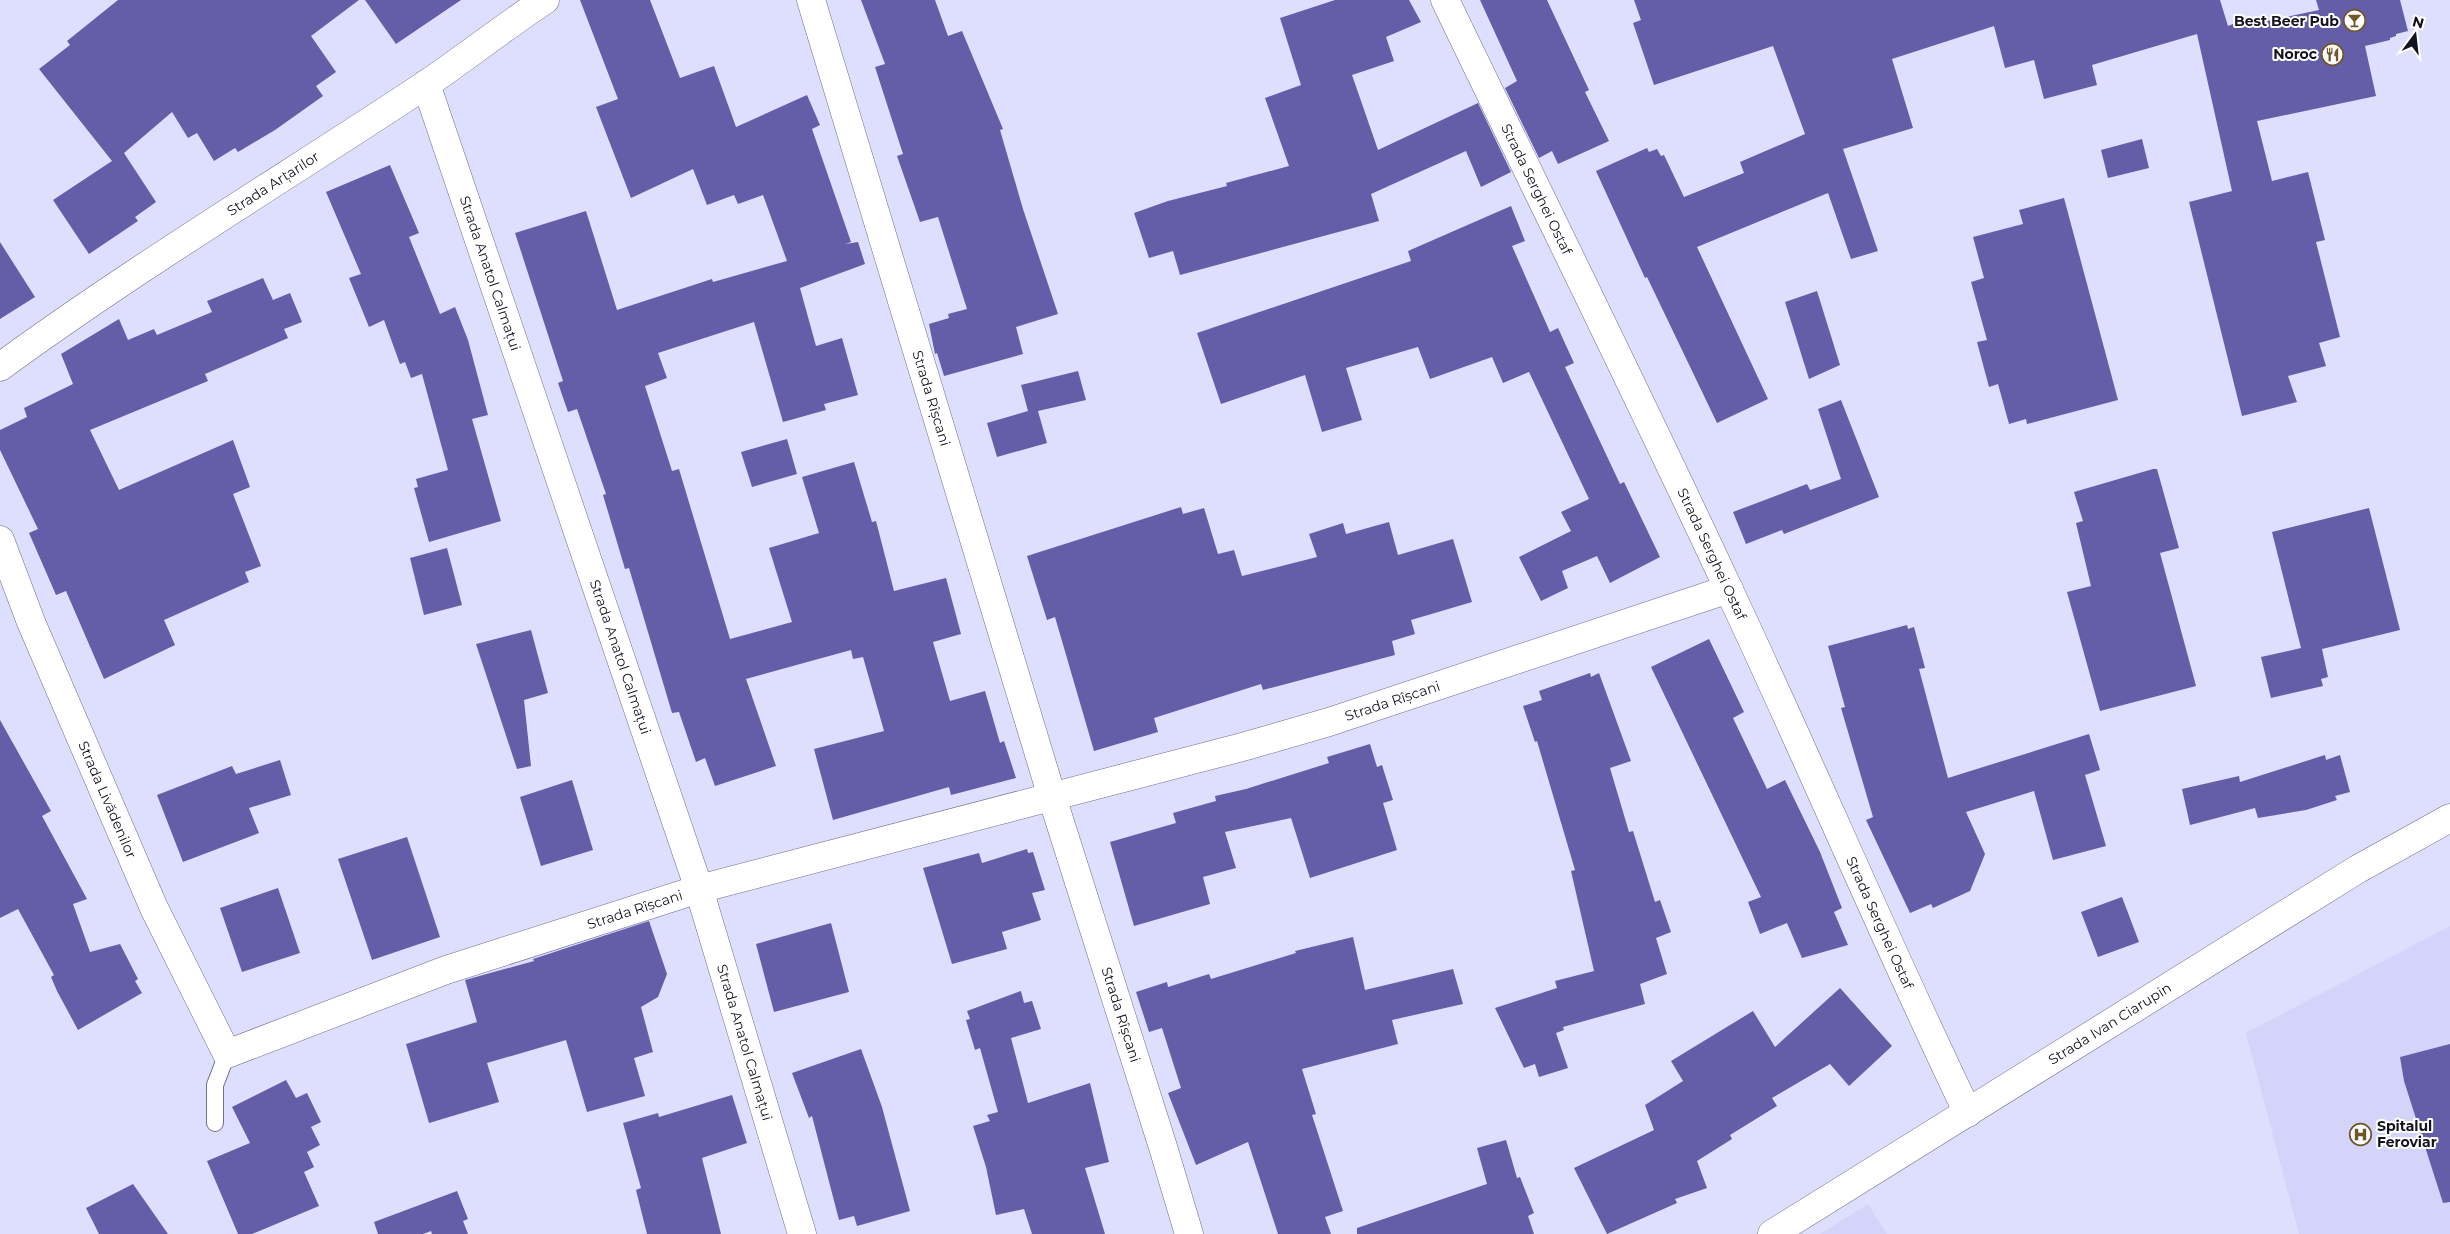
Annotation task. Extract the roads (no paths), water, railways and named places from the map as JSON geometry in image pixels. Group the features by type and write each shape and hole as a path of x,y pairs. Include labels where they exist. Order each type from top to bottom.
{"street":[{"name":"Strada Arțarilor","path":"0,368 44,335 240,204 426,84 501,29 545,0"},
{"name":"Strada Rîșcani","path":"811,0 1052,797 1164,1147 1189,1234"},
{"name":"Strada Serghei Ostaf","path":"1445,0 1729,589 1829,807 1906,985 1968,1113"},
{"name":"Strada Anatol Calmațui","path":"426,84 699,888 802,1234"},
{"name":"Strada Livădenilor","path":"0,540 31,622 154,908 227,1054"},
{"name":"Strada Rîșcani","path":"227,1054 446,970 699,888 1237,749 1329,722 1729,589"},
{"name":"Strada Ivan Ciarupin","path":"1772,1234 2358,869 2450,818"}],"lane":[{"path":"215,1123 215,1085 227,1054"}],"place":[{"name":"Best Beer Pub","path":"2355,21"},
{"name":"Noroc","path":"2333,54"},
{"name":"Spitalul Feroviar","path":"2361,1134"}]}
